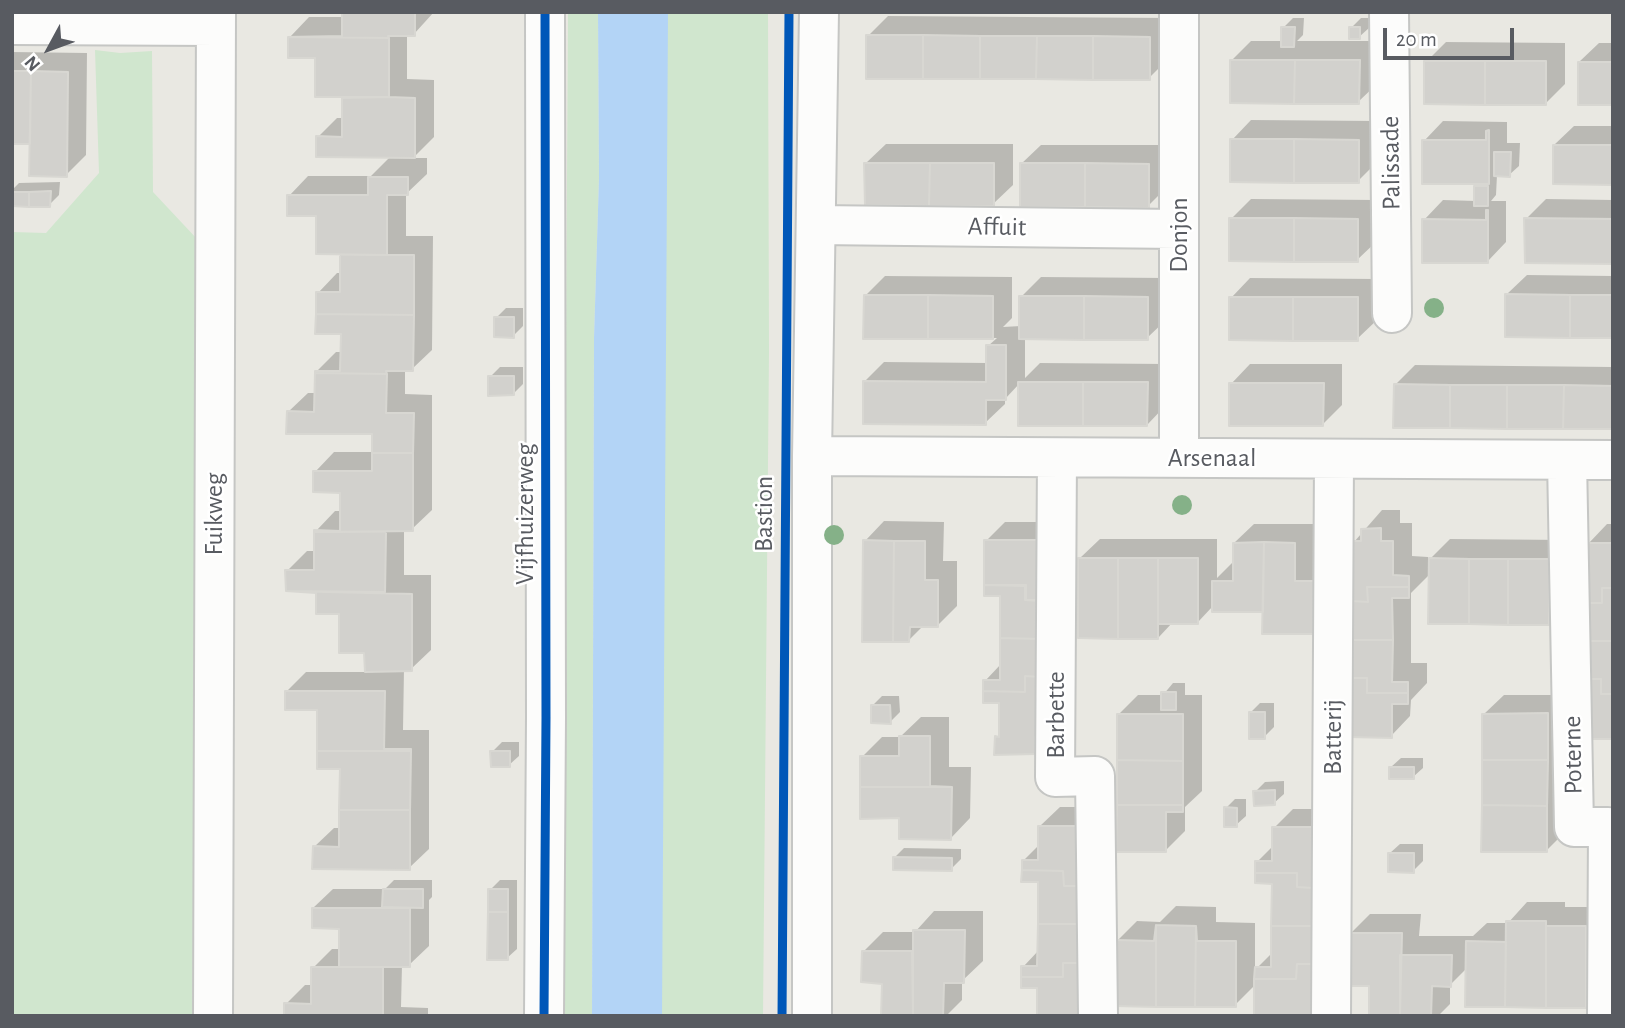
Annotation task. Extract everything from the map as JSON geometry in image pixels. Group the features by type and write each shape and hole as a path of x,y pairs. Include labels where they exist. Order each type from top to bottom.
{"street":[{"name":"Vijfhuizerweg","path":"544,1016 545,12"},
{"name":"Bastion","path":"811,1016 812,456 819,12"},
{"name":"Donjon","path":"1179,12 1179,458"},
{"name":"Palissade","path":"1389,12 1392,313"},
{"path":"12,25 216,19"},
{"name":"Fuikweg","path":"213,1016 216,19"},
{"name":"Affuit","path":"816,225 1179,229"},
{"name":"Arsenaal","path":"812,456 1613,460"},
{"name":"Barbette","path":"1057,457 1055,777 1095,776 1098,1016"},
{"name":"Batterij","path":"1331,1016 1334,459"},
{"name":"Poterne","path":"1567,460 1574,827 1608,827 1607,1016"}],"green space":[{"path":"568,12 598,12 592,1016 562,1016"},
{"path":"666,12 768,12 769,351 763,1016 661,1016"},
{"path":"95,50 120,53 152,51 153,192 198,240 202,1016 12,1016 12,232 46,233 99,173"}],"water":[{"path":"598,12 668,12 662,1016 592,1016"}],"building":[{"path":"342,12 415,12 415,36 288,37 342,36"},
{"path":"1281,27 1295,27 1294,47 1281,47"},
{"path":"1349,27 1360,27 1360,39 1349,39"},
{"path":"866,35 923,35 923,79 866,79"},
{"path":"923,35 980,36 980,79 923,79"},
{"path":"980,36 1037,36 1036,79 980,79"},
{"path":"1037,36 1093,36 1093,80 1036,79"},
{"path":"1093,36 1150,37 1150,80 1093,80"},
{"path":"288,37 389,38 389,97 315,97 315,58 288,58"},
{"path":"1230,60 1295,60 1294,104 1230,103"},
{"path":"1295,60 1360,60 1359,104 1294,104"},
{"path":"1424,61 1485,61 1485,105 1424,104"},
{"path":"1485,61 1546,61 1546,105 1485,105"},
{"path":"1578,62 1613,62 1613,105 1578,105"},
{"path":"12,71 31,71 30,144 12,144"},
{"path":"31,71 68,72 67,177 29,176"},
{"path":"342,98 415,98 415,158 316,157 316,136 342,137"},
{"path":"1489,130 1489,184 1422,184 1422,140 1486,140 1486,131"},
{"path":"1230,139 1294,139 1294,183 1230,182"},
{"path":"1294,139 1359,140 1359,183 1294,183"},
{"path":"1553,145 1613,145 1613,185 1553,184"},
{"path":"1494,152 1511,152 1510,177 1494,176"},
{"path":"864,163 930,163 929,206 865,205"},
{"path":"930,163 994,163 994,206 929,206"},
{"path":"1020,163 1085,163 1085,207 1020,207"},
{"path":"1085,163 1149,164 1149,208 1085,207"},
{"path":"368,177 408,177 408,195 387,195 387,255 316,254 316,216 287,216 287,195 368,195"},
{"path":"1474,186 1488,186 1488,206 1474,206"},
{"path":"51,191 50,207 29,207 29,192"},
{"path":"12,192 29,192 29,207 12,206"},
{"path":"1486,210 1488,263 1422,263 1422,219 1486,220"},
{"path":"1229,218 1294,218 1294,262 1229,261"},
{"path":"1294,218 1358,219 1358,262 1294,262"},
{"path":"1524,218 1613,219 1613,264 1525,263"},
{"path":"340,255 414,255 414,315 316,314 316,292 340,292"},
{"path":"1505,294 1570,295 1570,338 1505,337"},
{"path":"864,295 928,295 928,339 863,339"},
{"path":"928,295 993,296 993,339 928,339"},
{"path":"1570,295 1613,295 1613,338 1570,338"},
{"path":"1019,296 1084,296 1084,340 1019,339"},
{"path":"1084,296 1148,297 1148,340 1084,340"},
{"path":"1229,297 1293,297 1293,341 1229,340"},
{"path":"1293,297 1358,297 1358,341 1293,341"},
{"path":"316,314 414,315 413,371 386,371 387,374 315,373 340,371 341,334 315,334"},
{"path":"494,317 514,317 514,338 494,337"},
{"path":"986,345 1006,345 1006,400 986,400 986,425 863,424 863,381 986,382"},
{"path":"315,373 387,374 386,413 414,413 413,453 372,453 372,434 286,434 287,411 314,412"},
{"path":"488,376 514,376 514,395 488,396"},
{"path":"1018,382 1083,382 1083,426 1018,426"},
{"path":"1083,382 1148,382 1147,426 1083,426"},
{"path":"1229,383 1324,383 1323,426 1229,426"},
{"path":"1394,384 1450,385 1450,428 1393,428"},
{"path":"1450,385 1507,385 1507,429 1450,428"},
{"path":"1507,385 1564,385 1563,429 1507,429"},
{"path":"1564,385 1613,386 1613,429 1563,429"},
{"path":"372,453 413,453 413,531 314,532 340,531 340,493 313,492 313,471 372,471"},
{"path":"1381,528 1381,541 1393,541 1393,575 1409,576 1409,587 1367,587 1368,602 1352,601 1352,541 1361,541 1361,529"},
{"path":"314,532 386,532 385,592 286,591 285,570 314,570"},
{"path":"863,540 894,541 893,642 862,642"},
{"path":"984,540 1042,540 1042,600 1026,600 1026,585 984,585"},
{"path":"894,541 925,541 925,580 938,580 938,627 910,627 909,642 893,642"},
{"path":"1264,542 1295,543 1295,581 1315,581 1315,634 1262,634"},
{"path":"1264,542 1263,612 1212,612 1212,581 1233,581 1233,543"},
{"path":"1586,543 1613,543 1613,588 1602,588 1602,603 1585,603"},
{"path":"1078,558 1118,558 1118,639 1078,638"},
{"path":"1118,558 1158,558 1158,639 1118,639"},
{"path":"1158,558 1198,558 1198,624 1158,624"},
{"path":"1429,558 1469,559 1469,624 1428,624"},
{"path":"1469,559 1508,559 1508,625 1469,624"},
{"path":"1508,559 1549,559 1549,625 1508,625"},
{"path":"984,585 1025,586 1025,600 1041,601 1041,639 1000,638 1000,596 984,596"},
{"path":"1367,587 1409,587 1409,598 1392,598 1393,640 1351,640 1352,601 1368,602"},
{"path":"1602,588 1613,588 1613,641 1585,641 1585,603 1602,603"},
{"path":"286,591 412,594 412,671 365,672 364,653 339,653 339,614 316,614 316,593"},
{"path":"1000,638 1041,639 1041,677 1025,676 1025,692 983,691 983,680 1000,680"},
{"path":"1351,640 1393,640 1392,682 1408,682 1408,693 1367,693 1367,678 1351,678"},
{"path":"1585,641 1613,641 1613,694 1601,694 1601,679 1585,679"},
{"path":"1025,676 1041,677 1041,736 1035,737 1035,754 994,755 995,736 999,737 999,703 983,703 983,691 1025,692"},
{"path":"1351,678 1367,678 1367,693 1408,693 1408,704 1392,704 1392,738 1350,737"},
{"path":"1585,679 1601,679 1601,694 1613,694 1613,739 1584,739"},
{"path":"285,691 385,691 384,749 411,751 317,751 317,710 285,710"},
{"path":"1161,692 1176,692 1176,710 1161,710"},
{"path":"871,705 890,705 891,724 871,723"},
{"path":"1249,712 1265,712 1265,739 1249,739"},
{"path":"1548,713 1548,760 1482,760 1482,714"},
{"path":"1117,714 1183,714 1183,761 1117,760"},
{"path":"899,736 930,736 930,786 952,787 860,787 860,756 899,756"},
{"path":"317,751 411,751 410,810 339,810 340,769 317,769"},
{"path":"490,751 510,751 510,767 491,767"},
{"path":"1117,760 1183,761 1183,805 1117,805"},
{"path":"1482,760 1548,760 1547,806 1482,805"},
{"path":"1389,767 1414,767 1414,779 1389,779"},
{"path":"860,787 952,787 951,840 899,839 899,818 860,819"},
{"path":"1275,790 1275,805 1254,806 1253,791"},
{"path":"1117,805 1183,805 1183,812 1166,812 1166,852 1116,852"},
{"path":"1482,805 1547,806 1547,852 1481,852"},
{"path":"1224,807 1237,808 1237,827 1224,827"},
{"path":"339,810 410,810 410,870 312,869 313,846 339,847"},
{"path":"1038,826 1080,826 1079,886 1064,886 1063,871 1022,870 1022,860 1038,860"},
{"path":"1272,827 1313,827 1313,888 1297,887 1297,873 1255,873 1255,861 1272,861"},
{"path":"1388,853 1414,853 1414,873 1388,872"},
{"path":"893,857 952,858 952,871 893,870"},
{"path":"1022,870 1063,871 1064,886 1079,886 1079,924 1038,924 1038,882 1021,882"},
{"path":"1255,873 1297,873 1297,887 1313,888 1312,926 1271,926 1272,884 1255,883"},
{"path":"383,889 423,889 423,908 382,907"},
{"path":"488,889 508,889 508,912 488,912"},
{"path":"312,908 410,908 410,967 339,967 339,929 312,928"},
{"path":"488,912 508,912 508,960 487,960"},
{"path":"1506,921 1546,921 1546,1008 1505,1007"},
{"path":"1038,924 1079,924 1079,963 1063,963 1063,977 1021,977 1021,966 1037,966"},
{"path":"1156,925 1196,926 1195,1007 1156,1007"},
{"path":"1156,925 1156,1007 1115,1006 1116,940 1154,941"},
{"path":"1196,926 1197,941 1236,941 1236,1007 1195,1007"},
{"path":"1271,926 1312,926 1312,964 1297,964 1296,979 1254,979 1255,967 1271,967"},
{"path":"1546,926 1586,926 1586,1008 1546,1008"},
{"path":"913,930 965,930 964,983 944,983 943,1016 913,1016"},
{"path":"1349,933 1402,933 1400,1016 1369,1016 1369,986 1349,986"},
{"path":"1466,941 1506,942 1505,1007 1465,1007"},
{"path":"862,951 912,951 913,1016 881,1016 882,984 861,982"},
{"path":"1400,955 1452,955 1451,987 1432,986 1431,1016 1400,1016"},
{"path":"1063,963 1079,963 1078,1016 1037,1016 1037,988 1021,988 1021,977 1063,977"},
{"path":"1297,964 1312,964 1312,1016 1254,1016 1254,979 1296,979"},
{"path":"311,967 383,967 383,1016 284,1016 284,1003 311,1004"}],"cycle path":[{"path":"544,1016 545,12"},
{"path":"782,1016 789,12"}]}
